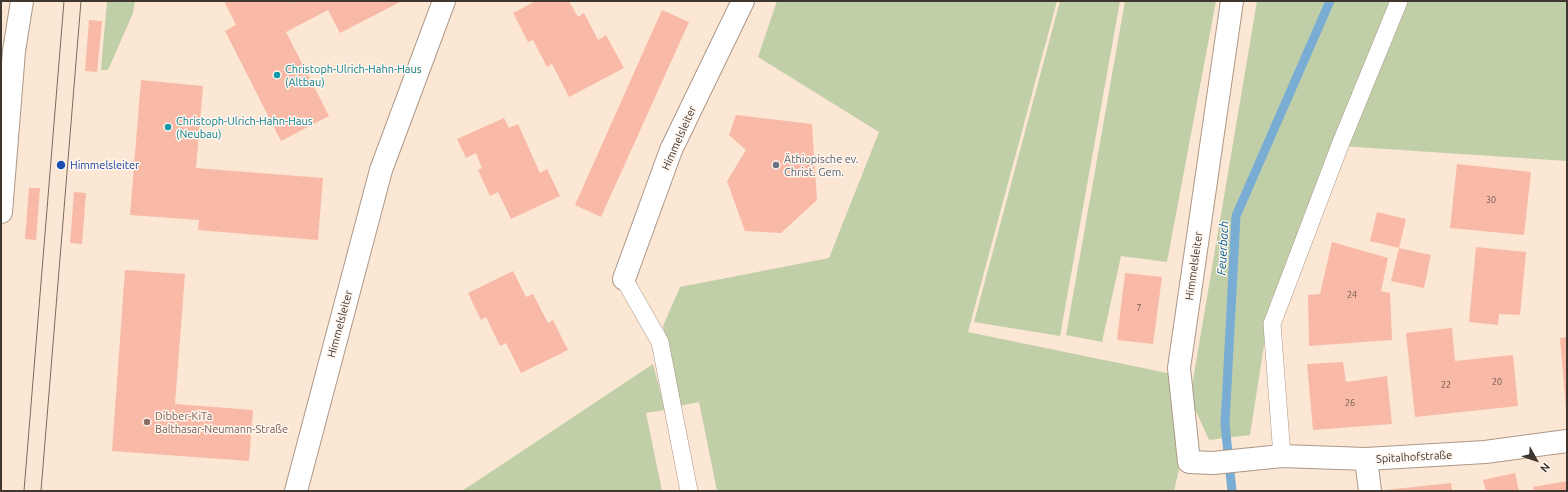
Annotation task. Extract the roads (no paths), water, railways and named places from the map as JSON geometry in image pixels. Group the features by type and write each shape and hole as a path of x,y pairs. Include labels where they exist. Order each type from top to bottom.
{"street":[{"path":"1,212 14,51 22,1"},
{"name":"Himmelsleiter","path":"296,491 381,170 444,1"},
{"name":"Himmelsleiter","path":"624,279 671,150 744,1"},
{"name":"Himmelsleiter","path":"1232,1 1179,368 1189,462 1213,463 1260,458"},
{"name":"Spitalhofstraße","path":"1260,458 1282,456 1366,459 1485,452 1567,441"},
{"path":"1366,459 1370,491"}],"lane":[{"path":"1282,456 1272,324 1340,146 1399,1"},
{"path":"624,279 660,342 689,491"}],"waterway":[{"name":"Feuerbach","path":"1232,491 1225,424 1236,216 1330,1"}],"tram line":[{"path":"24,491 64,1"},
{"path":"41,491 81,1"}],"place":[{"name":"Christoph-Ulrich-Hahn-Haus (Altbau)","path":"277,75"},
{"name":"Christoph-Ulrich-Hahn-Haus (Neubau)","path":"168,127"},
{"name":"Himmelsleiter","path":"61,165"},
{"name":"Äthiopische ev. Christ. Gem.","path":"776,165"},
{"name":"Dibber-KiTa Balthasar-Neumann-Straße","path":"147,422"}]}
